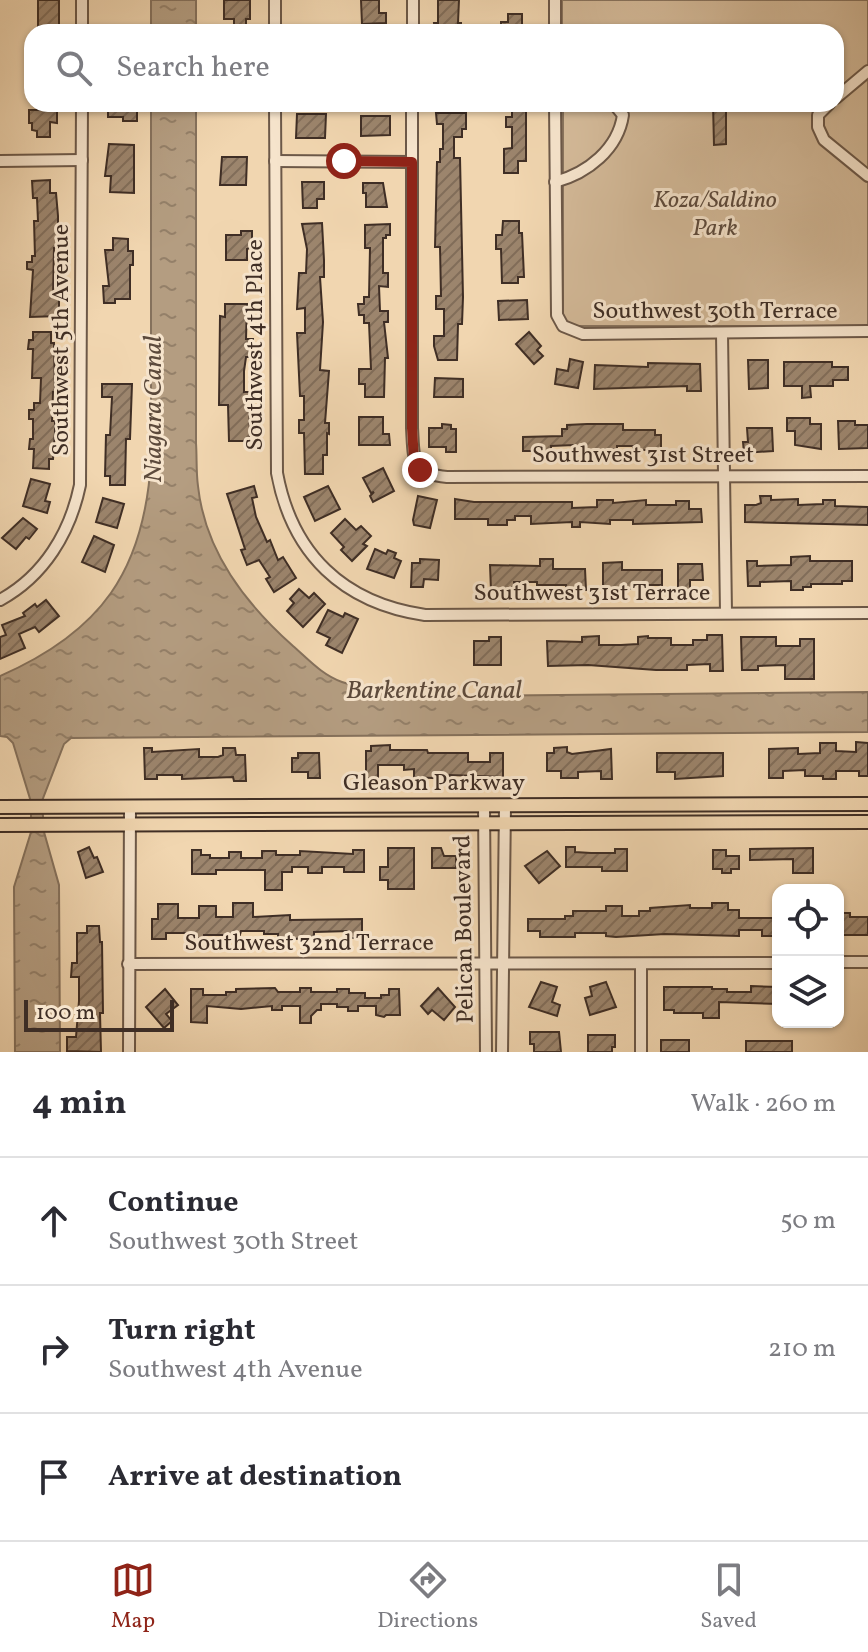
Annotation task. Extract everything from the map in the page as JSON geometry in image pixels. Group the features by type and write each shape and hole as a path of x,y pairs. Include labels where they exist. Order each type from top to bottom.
{"main road":[{"name":"Gleason Parkway","path":"0,807 868,804"},
{"name":"Gleason Parkway","path":"0,825 868,822"}],"street":[{"path":"82,0 82,24"},
{"path":"275,0 275,24"},
{"path":"413,0 413,24"},
{"path":"555,0 555,24"},
{"path":"844,91 868,71"},
{"name":"Southwest 5th Avenue","path":"0,600 42,566 69,523 80,485 82,112"},
{"name":"Southwest 4th Place","path":"275,112 277,473 291,523 301,542 326,571"},
{"path":"275,161 412,162 412,112"},
{"path":"555,112 555,182 588,168 612,144 620,132 623,115 621,112"},
{"path":"821,112 818,115 819,132 824,140 868,176"},
{"path":"0,161 82,160"},
{"name":"Southwest 31st Street","path":"412,162 412,428 414,460 420,470 431,476 447,477 868,476"},
{"name":"Southwest 30th Terrace","path":"555,182 557,315 563,326 583,334 868,331"},
{"path":"722,334 726,613"},
{"name":"Southwest 31st Terrace","path":"326,571 345,586 383,605 425,615 868,613"},
{"name":"Pelican Boulevard","path":"484,805 486,1052"},
{"path":"129,1052 130,806"},
{"name":"Pelican Boulevard","path":"502,1052 505,806"},
{"path":"844,962 868,962"},
{"name":"Southwest 32nd Terrace","path":"128,964 772,963"},
{"path":"641,964 641,1052"}],"green space":[{"name":"Koza/Saldino Park","path":"562,0 868,0 868,326 563,326 563,112 844,112 844,24 562,24"}],"water":[{"path":"151,0 196,0 196,24 151,24"},
{"name":"Niagara Canal","path":"151,112 196,112 197,481 202,510 219,555 244,594 276,630 322,671 335,679 367,689 445,696 868,692 868,732 71,738 64,744 42,801 44,832 59,885 60,1052 15,1052 14,887 31,832 31,802 13,743 7,737 0,736 0,676 35,659 65,639 90,618 111,593 127,566 139,535 151,461"}],"building":[{"path":"38,0 59,0 59,24 38,24"},
{"path":"224,0 250,0 250,19 246,19 246,24 234,24 234,19 224,19"},
{"path":"361,0 379,0 379,13 386,13 386,23 362,24"},
{"path":"438,0 459,0 458,23 461,24 434,24 438,23"},
{"path":"508,14 522,14 522,24 501,24 508,22"},
{"path":"29,112 57,112 57,123 50,122 50,137 37,137 37,131 32,130 32,123 29,123"},
{"path":"108,112 137,112 137,121 108,117"},
{"path":"512,112 526,112 526,161 518,161 518,173 504,173 504,149 512,148 512,127 506,127 506,117 512,117"},
{"path":"713,112 726,112 726,144 714,145"},
{"path":"436,113 466,113 466,129 462,129 462,137 454,137 454,158 460,158 463,297 462,324 458,324 457,360 438,360 434,346 434,336 444,336 444,309 436,309 436,296 441,296 440,247 435,247 437,162 440,162 440,149 443,149 443,124 437,124"},
{"path":"297,114 326,114 325,138 296,138"},
{"path":"361,116 390,116 390,135 361,136"},
{"path":"109,144 134,145 134,193 110,192 111,176 105,176"},
{"path":"222,157 247,157 246,185 220,185"},
{"path":"50,180 50,193 56,193 58,216 53,297 59,297 59,316 30,317 33,270 27,269 27,262 32,262 32,256 35,256 34,221 38,221 37,198 33,198 32,181"},
{"path":"302,182 324,182 324,199 317,199 317,208 303,208"},
{"path":"363,183 383,183 387,207 366,207"},
{"path":"503,221 519,221 519,233 522,233 524,277 518,277 518,283 502,283 501,249 496,249 496,235 502,235"},
{"path":"322,223 324,277 320,277 323,322 320,370 329,371 325,423 329,423 329,434 327,455 323,455 323,474 305,474 304,433 299,433 299,420 304,420 304,396 300,396 297,333 305,333 305,308 297,309 299,273 306,273 307,249 302,224"},
{"path":"390,224 390,235 383,238 383,273 388,273 388,287 379,286 380,311 388,311 388,322 384,322 388,358 385,358 384,397 365,397 365,384 359,384 359,369 371,369 369,323 364,323 364,315 359,315 358,304 364,304 364,297 369,297 370,248 365,248 365,225"},
{"path":"241,231 252,231 252,247 247,249 247,260 226,260 226,235 241,235"},
{"path":"113,238 128,239 128,251 133,251 130,299 104,303 103,286 109,286 105,250 113,250"},
{"path":"527,300 528,319 499,320 498,301"},
{"path":"225,304 247,304 246,339 253,339 253,357 246,357 244,371 244,392 249,392 250,441 229,441 228,405 219,405 220,316 225,317"},
{"path":"33,332 51,332 51,343 54,343 52,421 55,421 55,432 49,469 33,468 34,449 29,449 30,439 33,439 33,419 29,419 29,410 34,410 34,403 40,403 41,378 32,378 33,349 28,349"},
{"path":"529,332 541,346 537,350 543,356 534,364 516,344"},
{"path":"570,359 583,362 578,388 555,384 557,369 568,371"},
{"path":"748,360 768,360 768,388 749,389"},
{"path":"784,362 832,362 832,367 848,367 848,380 833,380 833,386 810,386 811,397 802,398 802,386 784,386"},
{"path":"648,363 700,364 701,391 687,391 687,386 594,389 595,365 648,367"},
{"path":"435,378 463,379 463,397 434,397"},
{"path":"102,384 132,384 125,485 110,485 110,476 105,476 106,435 110,435 112,397 102,397"},
{"path":"359,417 383,417 383,434 389,434 390,445 359,445"},
{"path":"787,418 810,418 810,424 821,424 821,449 795,445 795,431 787,431"},
{"path":"838,421 868,425 868,448 839,449"},
{"path":"442,424 456,429 456,452 446,452 446,447 429,447 429,428 442,428"},
{"path":"623,424 623,430 655,430 655,435 661,435 661,450 633,450 633,446 617,446 617,449 574,451 574,445 551,446 551,451 523,451 523,437 562,436 562,429 567,429 567,425"},
{"path":"747,428 772,428 773,451 744,453 743,442 748,442"},
{"path":"383,468 394,491 373,502 370,496 374,492 371,493 363,478"},
{"path":"31,479 50,484 45,501 50,502 47,513 23,506"},
{"path":"254,486 257,497 252,498 256,517 267,542 270,540 278,560 283,557 296,578 274,592 266,579 270,577 259,560 247,565 241,550 245,549 227,494"},
{"path":"328,486 340,509 315,521 304,497"},
{"path":"418,496 437,500 430,528 414,525"},
{"path":"760,496 771,496 771,500 798,499 798,505 835,500 835,506 868,507 868,525 745,522 745,505 761,503"},
{"path":"103,498 124,504 117,528 96,522"},
{"path":"455,499 474,502 572,502 572,508 597,507 597,500 613,500 613,503 646,500 646,505 676,505 676,501 689,501 689,509 701,509 702,522 633,524 633,520 610,520 610,524 580,522 580,527 572,527 572,522 531,524 531,516 515,516 515,520 507,520 507,525 488,525 488,519 455,519"},
{"path":"23,518 37,529 16,549 2,538"},
{"path":"345,519 356,530 361,526 371,536 363,544 367,546 352,561 331,533"},
{"path":"94,536 114,545 105,572 82,562"},
{"path":"375,549 386,554 388,550 396,553 394,558 401,561 394,578 367,569"},
{"path":"810,556 810,561 852,561 852,581 811,584 803,590 791,590 791,581 760,582 760,586 748,586 747,561 757,561 757,566 791,565 791,557"},
{"path":"420,559 439,560 438,580 424,579 423,587 411,587 412,563 420,563"},
{"path":"540,559 553,559 553,569 585,569 586,590 566,590 566,585 514,582 514,587 491,590 490,565 540,566"},
{"path":"622,562 622,570 662,570 662,585 603,590 603,563"},
{"path":"678,564 702,564 703,580 690,580 690,590 678,591"},
{"path":"299,589 309,598 314,593 325,604 303,627 287,611 294,603 290,599"},
{"path":"46,600 59,616 39,632 35,627 19,634 25,648 0,659 0,637 6,635 2,625 25,616 23,613"},
{"path":"328,610 358,619 342,653 326,645 330,638 317,632"},
{"path":"707,635 722,635 723,671 710,671 710,664 687,665 687,670 548,666 547,641 582,642 582,637 599,636 599,645 621,645 638,644 638,637 648,636 671,638 671,645 693,645 693,640 707,640"},
{"path":"489,637 501,637 501,665 474,665 474,641 489,641"},
{"path":"741,637 776,637 776,646 800,646 800,639 814,639 814,679 785,679 785,665 742,670"},
{"path":"856,742 868,743 868,776 859,776 859,771 836,771 836,779 823,779 823,776 805,776 805,770 783,771 783,778 769,778 769,749 798,748 798,754 820,753 820,743 836,743 836,751 856,752"},
{"path":"390,745 390,750 468,753 468,762 490,762 490,753 503,753 503,777 414,777 414,769 404,770 404,765 378,765 378,778 366,778 366,751 371,751 371,746"},
{"path":"567,747 567,752 572,754 611,749 612,779 601,779 601,771 578,772 578,778 561,778 561,771 547,771 547,753 554,753 554,748"},
{"path":"144,748 152,748 152,752 199,749 199,757 218,757 223,755 223,748 235,748 236,755 245,755 246,781 234,781 233,777 182,779 182,775 157,775 157,779 145,779"},
{"path":"298,753 319,753 320,778 308,778 308,772 292,772 292,758 298,758"},
{"path":"657,753 723,753 723,776 675,779 675,772 657,772"},
{"path":"89,847 103,872 86,878 78,852"},
{"path":"566,847 575,847 575,852 591,853 615,853 615,849 627,849 627,871 566,867"},
{"path":"388,848 414,848 414,889 388,889 388,880 380,880 380,867 388,867"},
{"path":"432,848 441,848 444,856 456,856 456,868 432,868"},
{"path":"813,848 813,873 793,873 793,859 750,860 750,849"},
{"path":"192,850 201,850 201,855 210,855 210,858 229,858 229,852 241,852 241,858 262,858 262,851 276,851 276,855 300,855 300,851 353,854 353,850 364,850 364,872 344,872 344,867 322,867 322,873 308,873 308,867 292,867 292,872 282,872 282,890 265,890 265,870 216,870 216,874 192,874"},
{"path":"713,850 726,850 726,856 739,856 739,869 722,873 722,869 713,869"},
{"path":"547,851 560,866 539,883 525,866"},
{"path":"233,903 253,903 253,917 290,915 290,920 362,919 362,938 350,938 350,931 314,932 314,939 302,939 278,938 278,934 264,934 264,931 241,931 239,938 204,935 204,938 190,938 190,933 166,933 166,939 152,939 152,919 158,919 158,904 178,904 178,918 199,918 199,906 216,906 216,917 233,917"},
{"path":"712,903 728,903 728,910 739,910 739,918 772,918 772,936 762,936 762,930 739,930 739,936 665,934 616,937 606,936 606,933 575,933 575,937 540,937 540,931 528,931 528,919 565,919 565,916 573,916 573,911 606,911 606,906 622,906 622,916 639,916 639,911 650,911 650,908 690,905 690,908 712,908"},
{"path":"844,913 850,913 850,917 868,917 868,935 844,935"},
{"path":"87,926 99,926 102,942 101,1052 67,1051 67,1037 76,1037 79,1001 79,977 71,977 72,963 77,963 77,933 87,933"},
{"path":"541,982 557,987 552,1002 560,1005 557,1016 529,1007"},
{"path":"606,982 616,1007 590,1015 585,998 592,996 590,987"},
{"path":"751,986 772,987 772,1004 719,1002 719,1018 703,1018 703,1013 664,1010 664,987 712,987 727,989 727,992 751,992"},
{"path":"275,988 278,992 300,992 300,988 311,988 311,992 349,989 349,993 365,993 365,998 381,998 381,995 389,995 389,989 399,989 400,1015 376,1015 376,1006 358,1006 358,1011 348,1011 348,1007 337,1007 337,1004 321,1004 321,1010 311,1016 311,1023 300,1023 300,1006 282,1006 282,1010 272,1010 272,1006 241,1009 207,1006 207,1023 191,1022 191,989 203,989 203,995 226,995 226,992 236,992 236,989"},
{"path":"438,988 455,1007 444,1020 432,1010 428,1014 421,1006"},
{"path":"165,989 178,1005 166,1014 172,1021 164,1028 146,1007"},
{"path":"530,1032 559,1032 561,1052 534,1052"},
{"path":"588,1035 615,1035 615,1047 612,1047 612,1052 588,1052"},
{"path":"661,1040 689,1040 689,1052 661,1052"},
{"path":"746,1041 792,1041 792,1052 746,1052"}],"route":[{"path":"344,161 412,162 412,428 414,460 420,470"}],"water label":[{"name":"Barkentine Canal","path":"434,691"}]}
